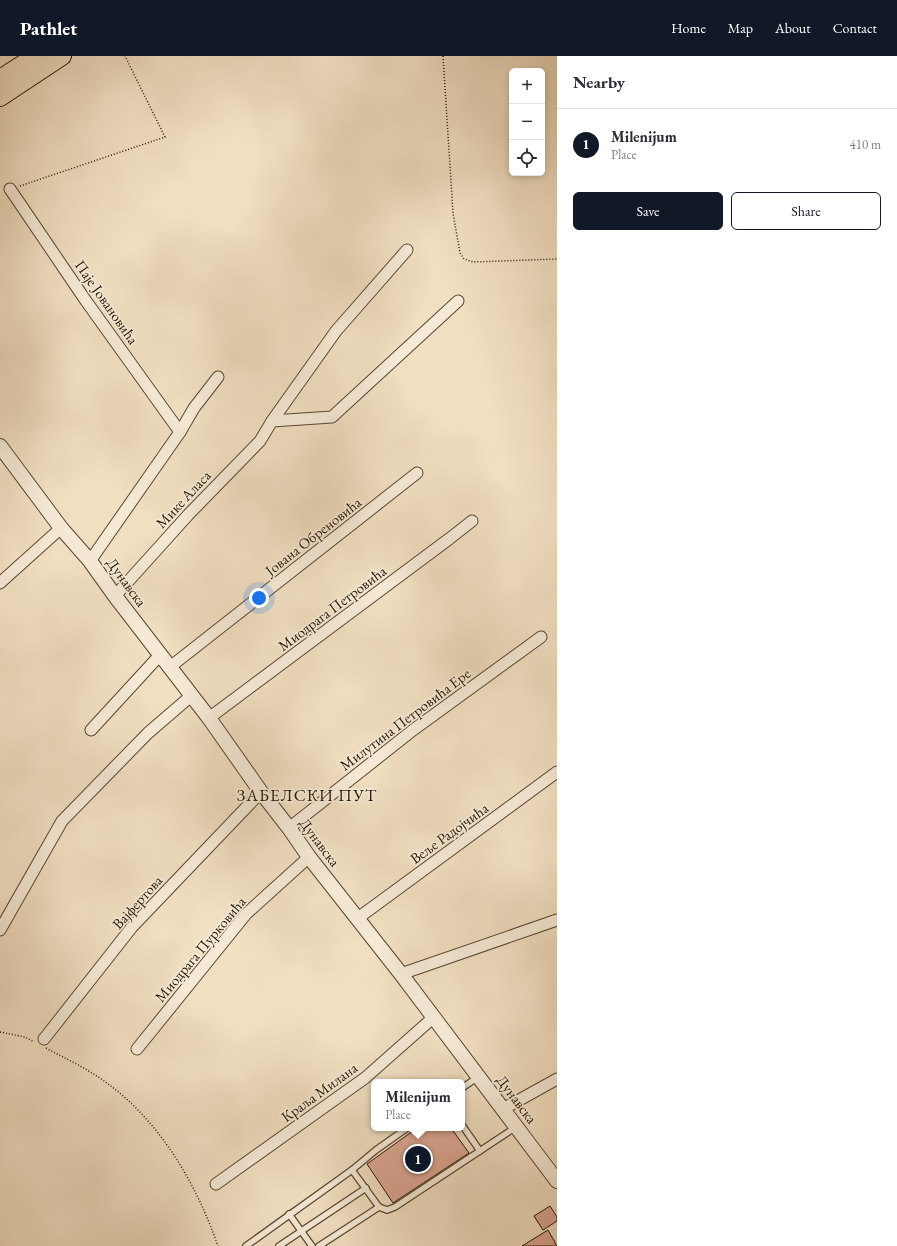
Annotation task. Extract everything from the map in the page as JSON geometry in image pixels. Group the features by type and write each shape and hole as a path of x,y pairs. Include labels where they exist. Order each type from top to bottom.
{"highway":[{"path":"0,79 36,56"},
{"path":"0,97 62,56"}],"street":[{"name":"Паје Јовановића","path":"10,189 86,301 180,432"},
{"name":"Мике Аласа","path":"114,596 188,515 260,440 336,331 407,250"},
{"path":"272,421 332,417 458,302"},
{"path":"90,560 180,432 194,408 218,377"},
{"name":"Дунавска","path":"0,446 61,528 90,560 114,596 209,718 309,857 401,974 557,1181"},
{"name":"Јована Обреновића","path":"170,667 417,472"},
{"name":"Миодрага Петровића","path":"209,718 472,521"},
{"path":"0,583 61,528"},
{"name":"Милутина Петровића Ере","path":"289,828 413,730 541,637"},
{"path":"91,730 160,655"},
{"path":"0,930 62,821 148,733 191,696"},
{"name":"Веље Радојчића","path":"358,918 557,772"},
{"name":"Вајфертова","path":"43,1044 132,927 261,792"},
{"name":"Миодрага Пурковића","path":"137,1049 246,914 309,857"},
{"path":"401,974 557,920"},
{"name":"Краља Милана","path":"216,1184 365,1078 434,1018"},
{"path":"503,1109 557,1079"}],"lane":[{"path":"465,1086 479,1076"},
{"path":"352,1170 379,1207 387,1210 395,1207 517,1126"},
{"path":"465,1129 480,1150"},
{"path":"246,1246 352,1170 376,1150 403,1131"},
{"path":"279,1246 366,1188"},
{"path":"319,1246 379,1207"},
{"path":"289,1214 312,1246"}],"path":[{"path":"10,189 165,137 125,56"},
{"path":"443,56 453,213 458,243 462,256 467,261 473,262 557,259"},
{"path":"0,1032 25,1037 43,1044 92,1073 128,1101 152,1125 186,1175 208,1219 218,1246"}],"building":[{"path":"413,1131 453,1131 469,1153 393,1203 367,1164"},
{"path":"550,1206 557,1217 557,1221 543,1230 534,1216"},
{"path":"548,1230 557,1246 522,1246"}],"place":[{"name":"Milenijum","path":"418,1159"}],"district":[{"name":"ЗАБЕЛСКИ ПУТ","path":"307,795"}]}
